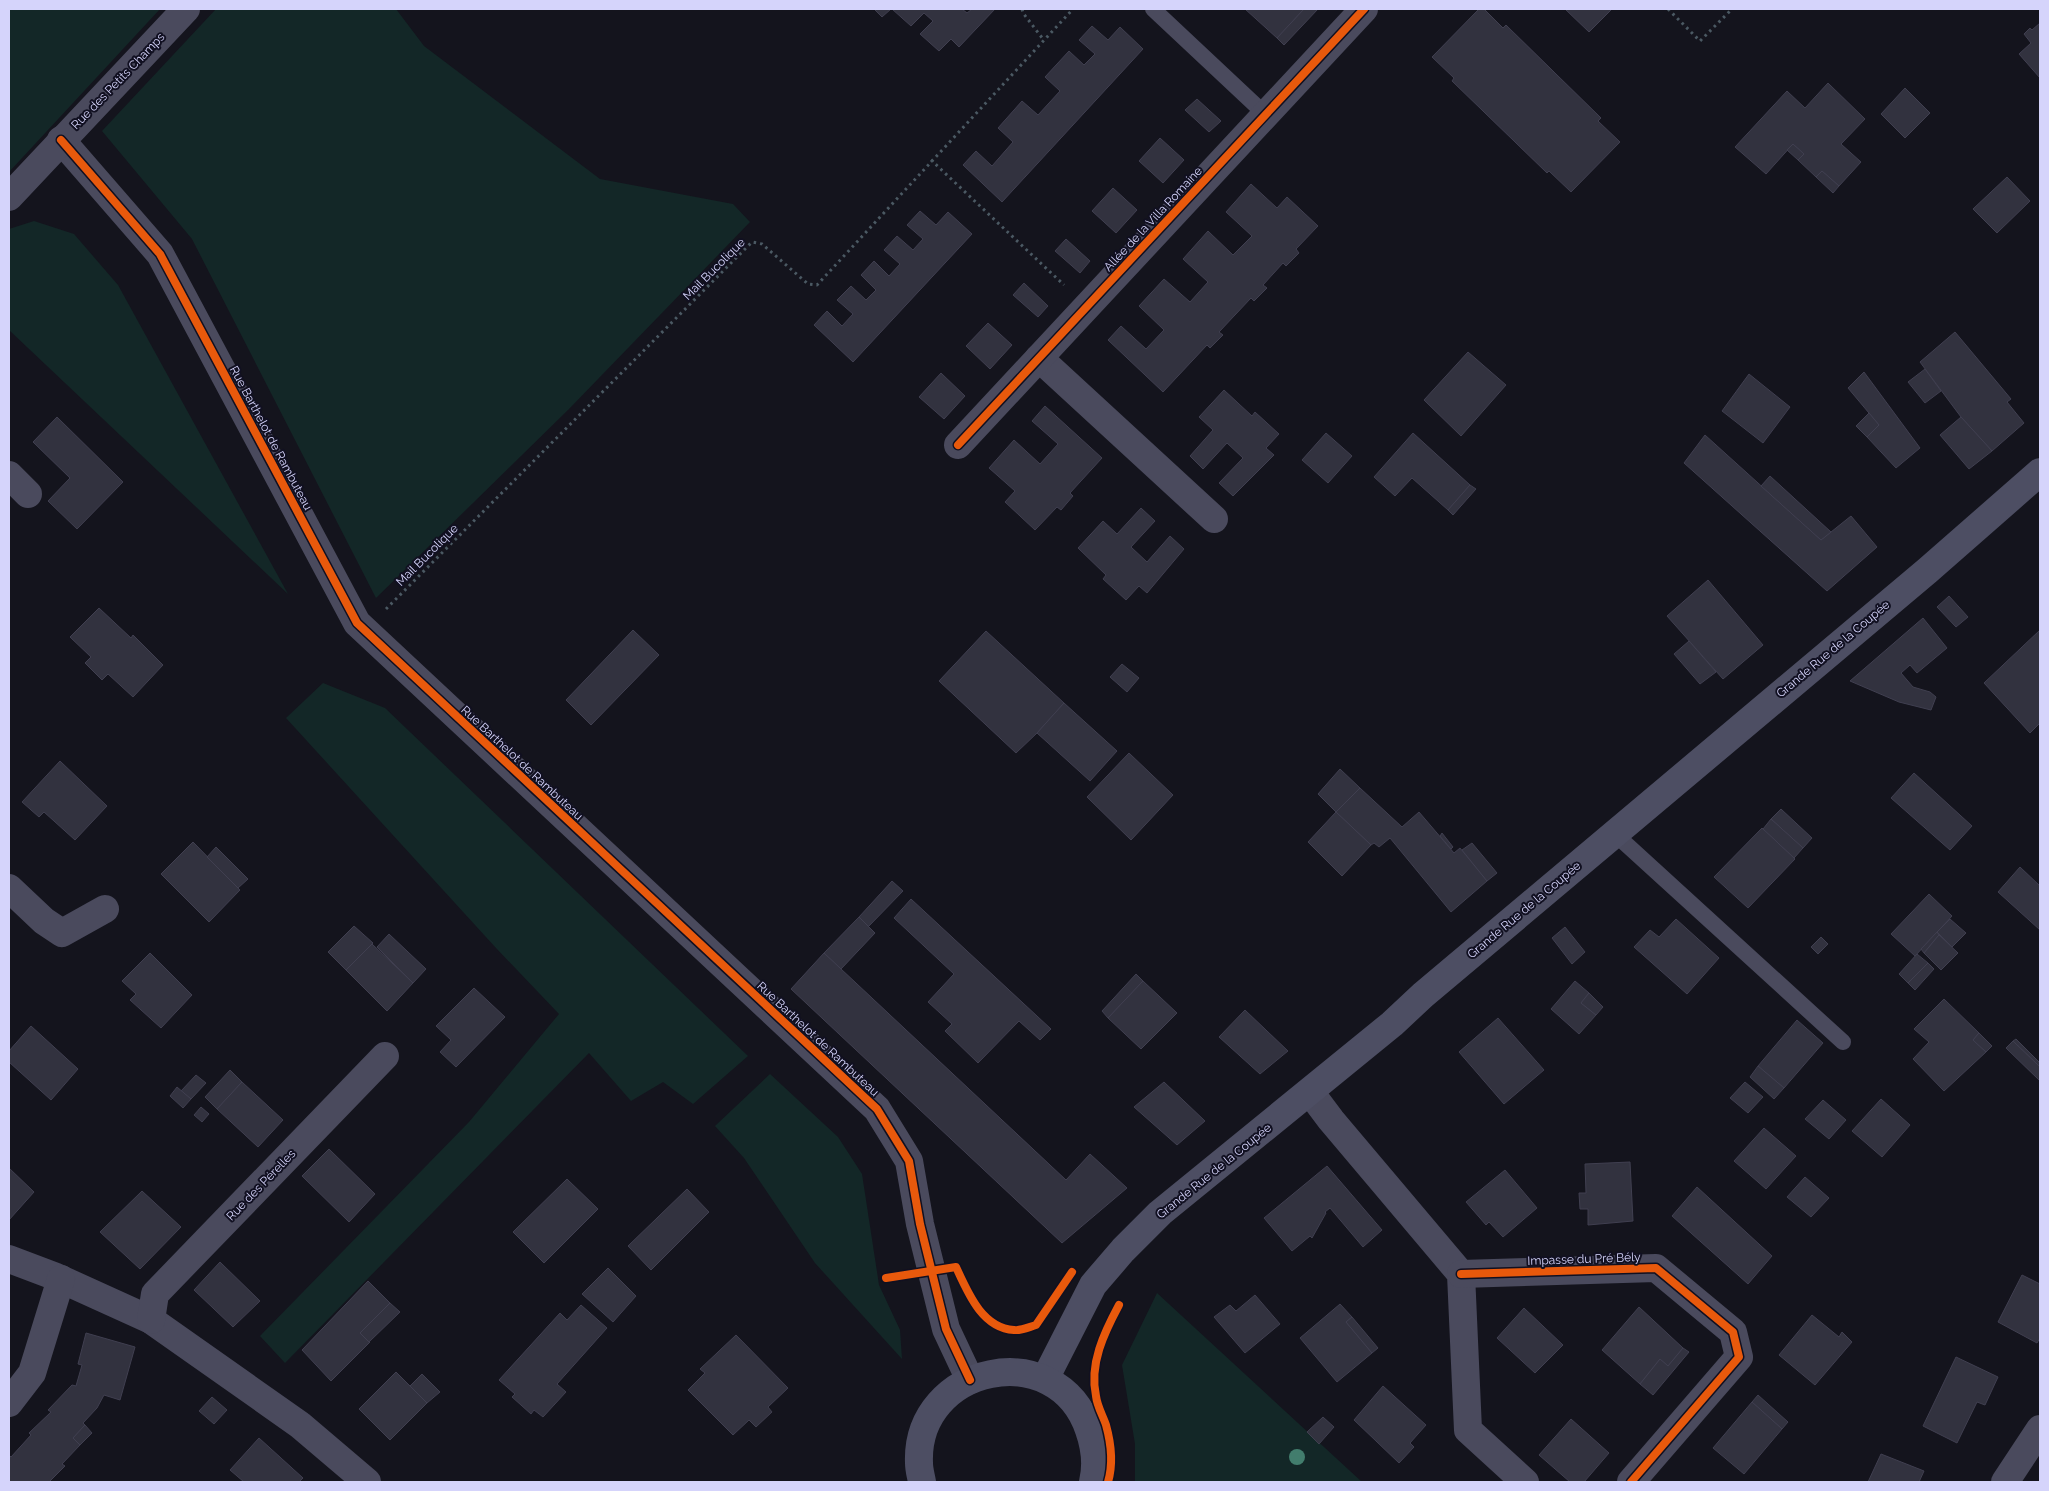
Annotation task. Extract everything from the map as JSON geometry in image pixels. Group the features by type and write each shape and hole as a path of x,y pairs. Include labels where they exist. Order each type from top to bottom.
{"main road":[{"name":"Grande Rue de la Coupée","path":"1044,1379 1093,1285 1123,1250 1160,1213 1310,1092 1614,834 2036,481"},
{"path":"922,1482 919,1464 922,1438 932,1414 948,1394 970,1380 990,1373 1012,1372 1044,1379 1062,1390 1084,1416 1095,1447 1093,1482"}],"street":[{"name":"Rue des Petits Champs","path":"9,197 186,9"},
{"name":"Allée de la Villa Romaine","path":"958,445 1364,9"},
{"name":"Rue Barthelot de Rambuteau","path":"61,140 160,254 357,623 877,1109 909,1161 920,1224 946,1329 970,1380"},
{"path":"1039,358 1214,519"},
{"path":"9,888 44,921 62,933 105,908"},
{"name":"Rue des Pérelles","path":"151,1320 155,1294 385,1056"},
{"path":"1310,1092 1331,1120 1461,1274 1468,1430 1525,1482"},
{"path":"9,1259 61,1279 151,1320 300,1425 364,1481"},
{"name":"Impasse du Pré Bély","path":"1461,1274 1656,1268 1734,1332 1739,1357 1631,1482"},
{"path":"9,1403 32,1373 61,1279"},
{"path":"2005,1482 2040,1429"}],"lane":[{"path":"1153,9 1266,116"},
{"path":"1614,834 1843,1042"}],"path":[{"path":"1022,9 1043,39"},
{"path":"1668,9 1700,41 1732,9"},
{"path":"931,160 1064,285 1078,316"}],"green space":[{"path":"9,9 160,9 9,172"},
{"path":"216,9 396,9 424,46 600,179 733,204 750,222 569,409 376,598 192,239 102,131"},
{"path":"34,221 74,234 118,285 288,594 9,330 9,229"},
{"path":"323,683 385,708 748,1056 693,1104 663,1082 631,1101 589,1053 285,1363 260,1336 469,1122 559,1014 496,948 286,718"},
{"path":"770,1074 838,1137 862,1174 879,1285 900,1330 902,1359 815,1263 744,1158 715,1126"},
{"path":"1157,1293 1362,1482 1135,1482 1135,1444 1122,1365"}],"building":[{"path":"874,9 891,9 882,17"},
{"path":"892,9 962,9 967,13 972,9 995,9 959,47 951,39 939,51 920,34 933,21 924,13 911,26"},
{"path":"1245,9 1304,9 1277,38"},
{"path":"1304,9 1318,9 1284,45 1277,38"},
{"path":"1479,9 1484,9 1503,28 1506,25 1601,118 1598,121 1620,142 1571,192 1549,171 1547,173 1452,81 1454,78 1432,57"},
{"path":"1565,9 1612,9 1589,32"},
{"path":"2040,23 2040,78 2019,54 2031,43 2024,34 2030,28 2032,30"},
{"path":"1092,26 1108,40 1120,27 1143,49 1002,202 963,165 976,151 992,166 1013,142 998,128 1022,101 1038,115 1060,91 1045,77 1069,51 1084,65 1095,54 1079,40"},
{"path":"1828,83 1865,119 1841,144 1861,162 1839,186 1822,171 1816,177 1798,160 1804,154 1793,144 1766,174 1735,147 1787,91 1805,108"},
{"path":"1905,88 1930,113 1905,138 1881,114"},
{"path":"1197,99 1221,121 1209,132 1185,110"},
{"path":"1160,138 1184,160 1163,183 1139,161"},
{"path":"1793,144 1804,154 1798,160 1787,150"},
{"path":"1822,171 1839,186 1833,193 1816,177"},
{"path":"2007,177 2030,201 1997,233 1973,209"},
{"path":"1251,184 1277,208 1287,197 1318,226 1296,249 1299,253 1286,266 1283,263 1263,285 1267,288 1254,301 1251,298 1219,332 1223,335 1210,348 1207,345 1163,392 1108,340 1121,326 1146,349 1164,330 1139,306 1164,279 1190,302 1208,282 1183,259 1208,231 1233,255 1252,236 1226,212"},
{"path":"1113,188 1137,210 1116,233 1092,211"},
{"path":"920,211 936,225 948,212 972,234 853,362 814,325 827,311 842,326 853,314 837,300 851,286 866,300 876,290 861,275 874,261 889,276 900,264 884,250 897,236 913,250 923,239 907,225"},
{"path":"1066,239 1090,261 1080,273 1055,251"},
{"path":"1024,283 1048,306 1038,317 1013,295"},
{"path":"988,323 1012,345 990,369 966,346"},
{"path":"1955,332 2011,399 2007,402 2024,423 1992,451 1961,417 1920,362"},
{"path":"1468,352 1506,385 1461,436 1424,400"},
{"path":"1925,369 1941,391 1925,403 1908,382"},
{"path":"1864,372 1920,448 1896,468 1867,437 1879,425 1848,388"},
{"path":"941,373 965,396 944,419 919,397"},
{"path":"1749,374 1790,407 1763,443 1722,411"},
{"path":"1224,390 1252,416 1255,412 1279,434 1266,448 1274,455 1233,496 1219,483 1243,458 1227,443 1203,469 1190,456 1213,430 1199,417"},
{"path":"1045,406 1102,458 1070,493 1073,496 1061,510 1057,507 1035,530 1005,502 1015,491 989,468 1014,440 1040,464 1058,444 1032,421"},
{"path":"1869,413 1879,425 1867,437 1856,426"},
{"path":"57,417 123,482 77,529 48,501 70,478 33,442"},
{"path":"1961,417 1992,451 1969,469 1940,435"},
{"path":"1326,433 1352,456 1328,483 1302,460"},
{"path":"1413,433 1470,485 1448,510 1412,478 1395,496 1374,477"},
{"path":"1705,435 1821,540 1851,516 1877,547 1827,591 1684,463"},
{"path":"1770,476 1831,532 1821,540 1761,486"},
{"path":"1470,485 1476,489 1453,515 1448,510"},
{"path":"1141,508 1155,521 1131,547 1147,562 1170,536 1184,549 1147,593 1139,586 1126,600 1103,579 1106,575 1078,548 1103,521 1117,534"},
{"path":"1708,580 1763,645 1723,679 1667,616"},
{"path":"1949,596 1968,617 1956,627 1937,607"},
{"path":"99,608 131,638 133,635 163,665 133,697 108,674 102,680 85,663 91,657 70,637"},
{"path":"1923,618 1947,648 1917,673 1910,665 1901,673 1913,687 1930,692 1936,697 1931,710 1899,702 1850,681"},
{"path":"633,630 659,655 591,725 566,700"},
{"path":"2040,630 2040,723 2030,733 1984,683"},
{"path":"986,631 1064,703 1016,753 939,681"},
{"path":"1689,641 1716,672 1700,684 1674,654"},
{"path":"1122,664 1139,678 1127,692 1110,677"},
{"path":"1064,703 1117,751 1090,781 1037,733"},
{"path":"1129,753 1173,795 1131,840 1087,797"},
{"path":"60,761 107,806 75,840 44,812 39,817 22,802"},
{"path":"1340,769 1360,788 1336,812 1318,794"},
{"path":"1914,773 1972,826 1950,850 1891,798"},
{"path":"1360,788 1402,827 1419,812 1454,853 1460,848 1487,881 1451,912 1390,838 1379,847 1374,843 1371,845 1336,812"},
{"path":"1781,809 1812,838 1803,848 1771,819"},
{"path":"1336,812 1371,845 1342,876 1308,842"},
{"path":"1771,819 1803,848 1794,858 1763,829"},
{"path":"1762,828 1795,859 1748,908 1714,877"},
{"path":"1442,833 1453,847 1451,849 1440,836"},
{"path":"193,842 240,890 209,922 161,874"},
{"path":"1472,843 1497,873 1487,881 1462,850"},
{"path":"216,847 248,879 238,888 207,857"},
{"path":"2020,867 2040,886 2040,930 1998,892"},
{"path":"892,881 903,891 868,927 859,917"},
{"path":"1929,894 1952,916 1915,956 1891,934"},
{"path":"911,899 1051,1029 1040,1040 1019,1021 978,1063 945,1031 952,1024 928,1002 954,974 894,918"},
{"path":"859,917 875,933 841,969 824,953"},
{"path":"1676,919 1719,958 1687,994 1634,947 1650,930 1659,937"},
{"path":"1950,919 1966,933 1952,947 1937,932"},
{"path":"354,926 373,943 346,970 328,952"},
{"path":"1565,927 1585,952 1572,964 1552,938"},
{"path":"1937,932 1939,935 1924,953 1921,949"},
{"path":"389,934 426,969 413,983 377,947"},
{"path":"1939,935 1958,953 1941,970 1924,953"},
{"path":"1821,937 1828,944 1818,954 1811,947"},
{"path":"372,944 413,983 387,1011 346,970"},
{"path":"150,953 192,995 161,1028 130,1000 136,994 122,981"},
{"path":"824,953 1066,1180 1090,1154 1127,1188 1062,1243 791,989"},
{"path":"1917,954 1928,963 1908,983 1899,974"},
{"path":"1928,963 1934,969 1915,990 1908,983"},
{"path":"1136,974 1143,981 1108,1018 1102,1011"},
{"path":"1143,981 1177,1013 1141,1049 1108,1018"},
{"path":"1575,981 1589,993 1581,1003 1596,1015 1579,1034 1551,1009"},
{"path":"474,988 505,1017 456,1067 440,1052 451,1040 436,1026"},
{"path":"1589,993 1603,1007 1596,1015 1581,1003"},
{"path":"1944,999 1979,1033 1973,1040 1986,1052 1944,1091 1913,1059 1929,1042 1914,1029"},
{"path":"1245,1010 1288,1051 1260,1074 1219,1037"},
{"path":"1498,1018 1544,1070 1504,1104 1459,1052"},
{"path":"1797,1020 1823,1043 1784,1088 1758,1066"},
{"path":"31,1026 78,1069 51,1100 9,1062 9,1051"},
{"path":"1979,1033 1992,1046 1986,1052 1973,1040"},
{"path":"2016,1039 2040,1063 2040,1067 2013,1041"},
{"path":"2013,1041 2040,1067 2040,1081 2006,1048"},
{"path":"1758,1066 1784,1088 1774,1099 1750,1077"},
{"path":"230,1070 242,1082 217,1109 205,1097"},
{"path":"196,1075 206,1083 191,1099 181,1091"},
{"path":"242,1082 283,1120 258,1147 217,1109"},
{"path":"1164,1082 1205,1121 1177,1145 1134,1107"},
{"path":"1745,1082 1763,1097 1748,1113 1730,1098"},
{"path":"177,1087 191,1099 183,1108 170,1096"},
{"path":"1881,1099 1910,1125 1882,1157 1852,1131"},
{"path":"1823,1100 1846,1120 1829,1139 1805,1119"},
{"path":"201,1107 209,1114 202,1122 194,1115"},
{"path":"1764,1128 1796,1156 1766,1189 1734,1161"},
{"path":"329,1149 375,1194 349,1222 302,1176"},
{"path":"1630,1162 1633,1221 1588,1225 1588,1209 1580,1209 1579,1193 1586,1193 1585,1164"},
{"path":"1327,1166 1382,1230 1363,1247 1330,1208 1325,1212 1312,1238 1310,1236 1292,1251 1264,1218"},
{"path":"9,1168 34,1192 9,1220"},
{"path":"1505,1170 1537,1208 1503,1237 1489,1222 1486,1225 1466,1202"},
{"path":"1805,1177 1829,1198 1811,1217 1787,1197"},
{"path":"567,1179 598,1209 544,1263 513,1232"},
{"path":"1697,1187 1772,1256 1748,1284 1672,1216"},
{"path":"687,1189 709,1212 651,1270 628,1246"},
{"path":"142,1191 181,1227 140,1269 100,1232"},
{"path":"220,1262 260,1301 233,1327 194,1290"},
{"path":"608,1268 636,1296 613,1322 582,1294"},
{"path":"2022,1275 2040,1284 2040,1338 2037,1343 1998,1322"},
{"path":"368,1281 390,1303 360,1333 370,1342 331,1381 302,1350"},
{"path":"1255,1295 1280,1324 1245,1353 1214,1317 1230,1305 1236,1311"},
{"path":"390,1303 400,1312 369,1342 360,1333"},
{"path":"1340,1304 1352,1317 1346,1322 1372,1353 1337,1382 1300,1338"},
{"path":"581,1305 607,1328 557,1384 566,1392 543,1417 534,1410 531,1414 512,1397 515,1394 499,1380 560,1313 567,1320"},
{"path":"1639,1307 1683,1348 1668,1366 1660,1359 1640,1384 1602,1350"},
{"path":"1524,1308 1563,1345 1535,1373 1497,1338"},
{"path":"1812,1315 1839,1337 1842,1332 1852,1342 1815,1385 1779,1355"},
{"path":"1352,1317 1378,1348 1372,1353 1346,1322"},
{"path":"86,1333 135,1347 120,1400 104,1395 97,1408 83,1423 85,1425 73,1438 80,1445 62,1464 65,1466 49,1482 9,1482 9,1455 11,1457 31,1435 29,1433 51,1412 48,1410 72,1385 76,1386 82,1365 78,1364"},
{"path":"736,1335 788,1388 768,1407 772,1412 756,1427 749,1420 733,1435 688,1390 705,1373 700,1369"},
{"path":"1683,1348 1689,1352 1653,1395 1640,1384 1660,1359 1668,1366"},
{"path":"1956,1357 1998,1377 1985,1405 1977,1402 1957,1443 1923,1426"},
{"path":"396,1372 427,1403 390,1440 359,1409"},
{"path":"422,1374 440,1392 427,1403 410,1386"},
{"path":"1383,1386 1426,1425 1410,1443 1414,1447 1399,1463 1354,1420"},
{"path":"1758,1395 1788,1422 1782,1429 1752,1402"},
{"path":"212,1397 227,1410 214,1424 199,1411"},
{"path":"1752,1402 1782,1429 1744,1474 1713,1448"},
{"path":"1323,1417 1334,1427 1319,1444 1307,1432"},
{"path":"1571,1419 1609,1453 1584,1482 1570,1482 1539,1455"},
{"path":"85,1425 92,1433 80,1445 73,1438"},
{"path":"259,1438 303,1478 299,1482 244,1482 230,1470"},
{"path":"1881,1454 1924,1471 1919,1482 1868,1482"}],"cycle path":[{"path":"958,445 1364,9"},
{"path":"61,140 160,254 357,623 877,1109 909,1161 920,1224 946,1329 970,1380"},
{"path":"886,1278 956,1267 971,1298 985,1316 1003,1328 1017,1330 1036,1325 1072,1272"},
{"path":"1461,1274 1656,1268 1733,1332 1739,1357 1631,1482"},
{"path":"1108,1482 1111,1461 1110,1446 1094,1384 1099,1349 1119,1305"}]}
